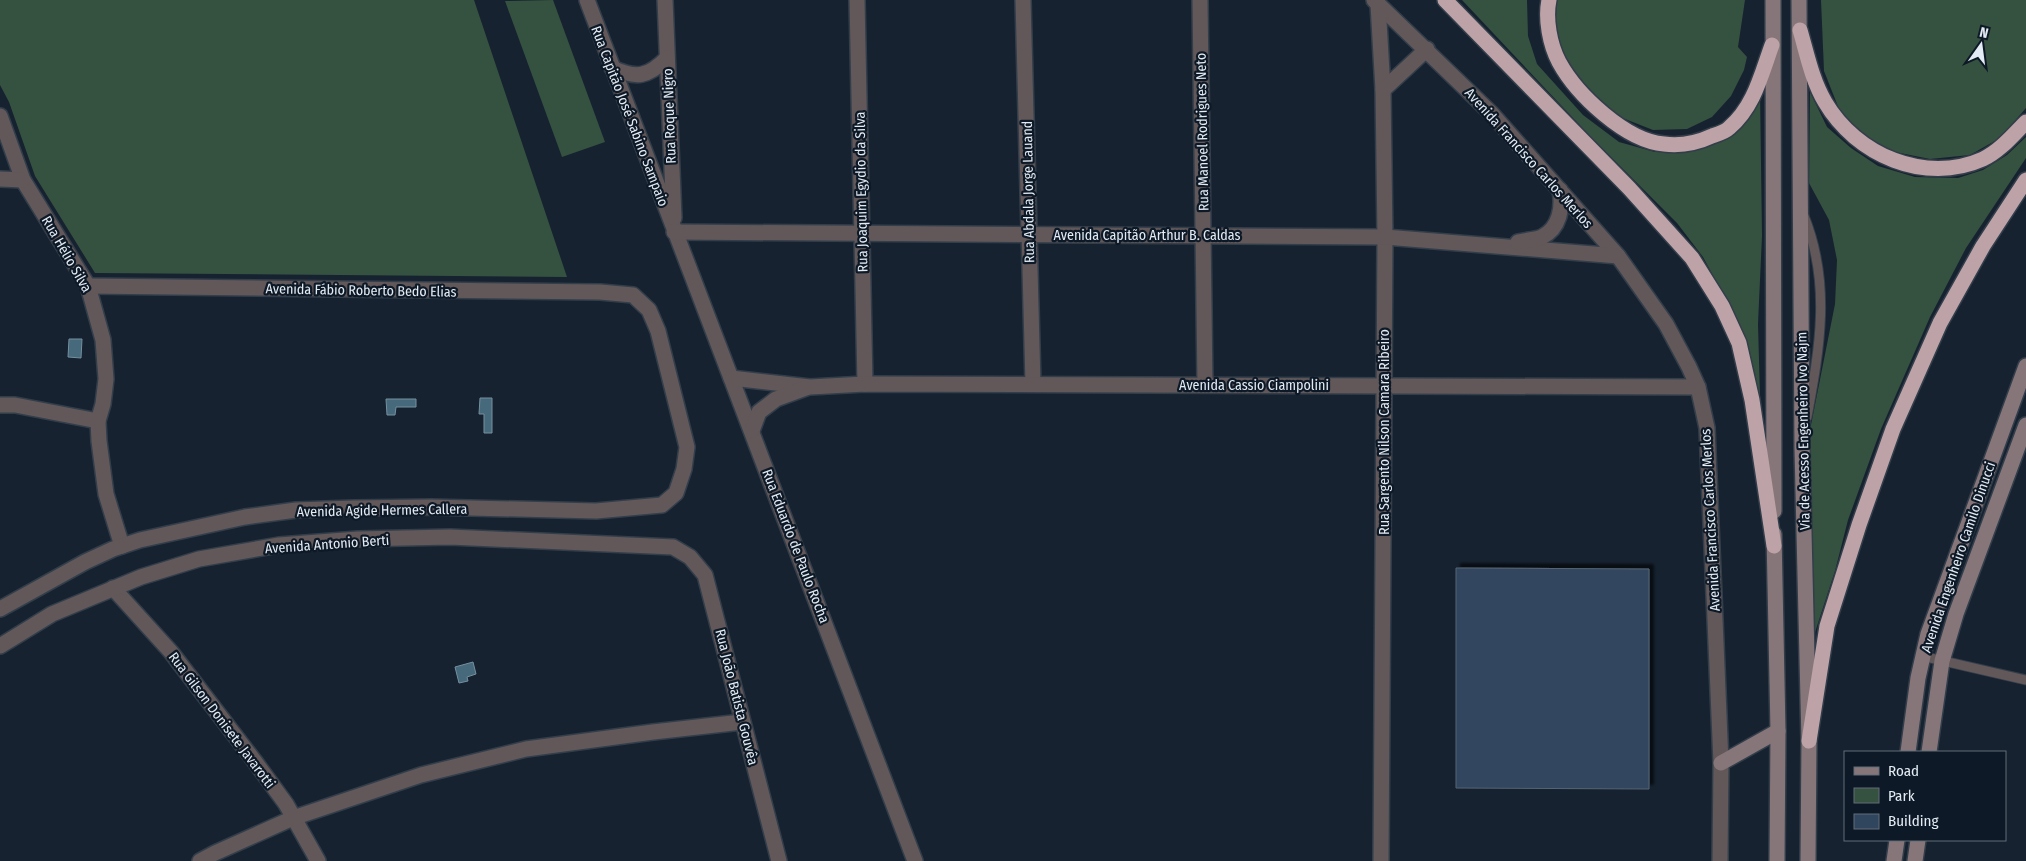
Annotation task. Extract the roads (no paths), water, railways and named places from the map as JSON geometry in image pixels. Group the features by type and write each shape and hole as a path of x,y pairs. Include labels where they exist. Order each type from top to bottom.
{"highway":[{"path":"1445,0 1635,195 1692,258 1722,306 1738,343 1752,400 1774,546"},
{"path":"1549,0 1547,11 1550,34 1559,61 1569,77 1620,128 1663,144 1701,141 1728,129 1750,104 1772,45"},
{"path":"1800,30 1814,80 1825,102 1838,121 1856,140 1874,153 1906,164 1930,168 1958,168 1984,158 2007,142 2026,122"},
{"path":"1809,741 1827,626 1859,525 1893,429 1940,323 1983,246 2026,180"}],"main road":[{"name":"Via de Acesso Engenheiro Ivo Najm","path":"1773,0 1774,546 1778,731 1777,861"},
{"name":"Via de Acesso Engenheiro Ivo Najm","path":"1800,0 1802,449 1809,741 1808,861"},
{"name":"Avenida Engenheiro Camilo Dinucci","path":"1908,751 1922,656 1943,592 2026,366"},
{"name":"Avenida Engenheiro Camilo Dinucci","path":"1930,751 1942,661 1956,614 2026,425"},
{"path":"1990,466 2008,472"},
{"path":"1721,763 1778,731"},
{"path":"1894,861 1897,841"},
{"path":"1915,861 1918,841"}],"street":[{"name":"Rua Capitão José Sabino Sampaio","path":"586,0 674,232"},
{"name":"Rua Roque Nigro","path":"665,0 674,232"},
{"name":"Rua Joaquim Egydio da Silva","path":"857,0 865,384"},
{"name":"Rua Abdala Jorge Lauand","path":"1023,0 1033,384"},
{"name":"Rua Manoel Rodrigues Neto","path":"1200,0 1205,385"},
{"name":"Avenida Francisco Carlos Merlos","path":"1376,2 1492,114 1618,256 1666,324 1698,387 1707,428 1721,763 1720,861"},
{"name":"Rua Sargento Nilson Camara Ribeiro","path":"1376,2 1384,90 1385,237 1381,861"},
{"path":"1384,90 1426,49"},
{"path":"612,68 628,75 643,75 657,67 667,58"},
{"name":"Rua Hélio Silva","path":"0,116 23,180 88,286 103,340 106,380 103,404 98,422 106,494 122,546"},
{"path":"0,179 23,180"},
{"path":"1505,245 1542,237 1550,232 1560,215 1562,203 1560,190"},
{"name":"Avenida Capitão Arthur B. Caldas","path":"674,232 1385,237 1505,245 1618,256"},
{"name":"Rua Eduardo de Paulo Rocha","path":"674,232 752,431 915,861"},
{"name":"Avenida Fábio Roberto Bedo Elias","path":"88,286 600,292 633,295 649,310 658,331 687,447 684,469 676,493 662,505"},
{"path":"731,378 810,386"},
{"name":"Avenida Cassio Ciampolini","path":"810,386 865,384 1033,384 1698,387"},
{"path":"752,431 759,412 765,407 776,399 810,386"},
{"path":"0,404 98,422"},
{"name":"Avenida Agide Hermes Callera","path":"0,609 85,562 122,546 140,540 245,517 296,510 431,507 596,511 662,505"},
{"name":"Avenida Antonio Berti","path":"0,646 52,614 141,577 199,559 279,545 358,539 450,537 673,548"},
{"name":"Rua João Batista Gouvêa","path":"673,548 690,557 705,575 779,861"},
{"name":"Rua Gilson Donisete Javarotti","path":"113,588 171,652 280,796 318,861"},
{"path":"200,861 293,818 421,775 526,749 742,722"}],"lane":[{"path":"1801,209 1813,242 1819,267 1822,302 1820,336 1802,449"},
{"path":"1922,656 2026,680"}],"water":[{"path":"69,339 82,339 81,358 68,357"},
{"path":"480,398 492,398 492,433 484,433 484,414 479,414"},
{"path":"386,399 416,399 416,407 396,407 395,415 387,415"},
{"path":"473,662 476,674 467,677 468,681 459,683 455,667"}]}
